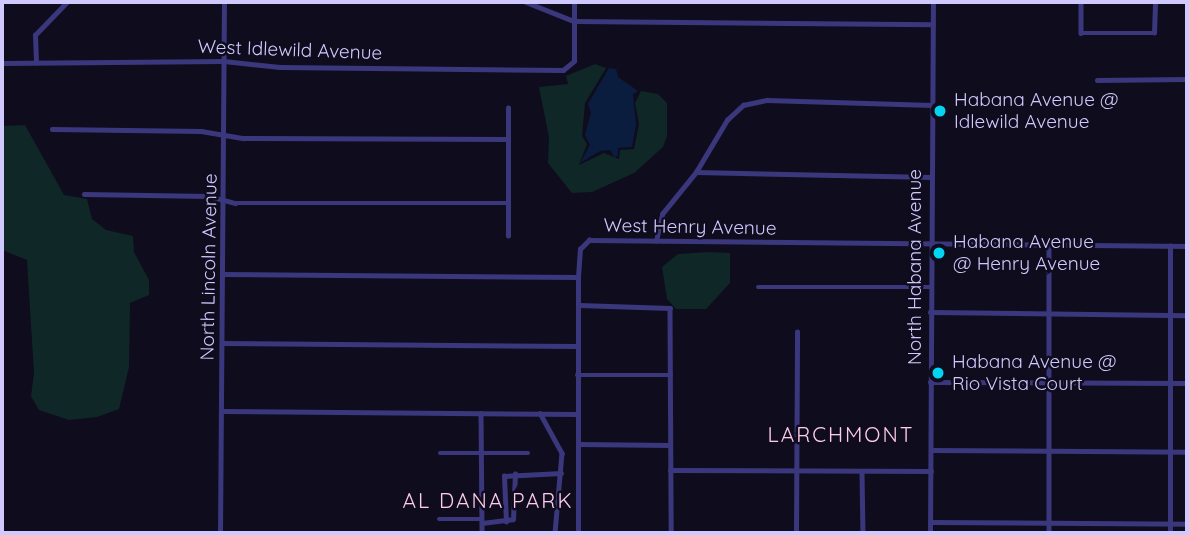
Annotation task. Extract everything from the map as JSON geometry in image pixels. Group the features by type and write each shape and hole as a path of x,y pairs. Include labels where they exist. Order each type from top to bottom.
{"street":[{"path":"36,62 35,35 67,2"},
{"name":"North Lincoln Avenue","path":"220,533 224,2"},
{"path":"526,2 574,21 933,24"},
{"path":"574,2 574,21"},
{"name":"North Habana Avenue","path":"930,533 933,2"},
{"path":"1081,2 1081,33 1154,33 1155,2"},
{"name":"West Idlewild Avenue","path":"2,63 224,61 280,67 563,70 574,61 574,21"},
{"path":"1097,80 1187,79"},
{"path":"656,241 662,214 696,172 727,120 743,105 767,100 932,105"},
{"path":"508,108 508,236"},
{"path":"52,129 508,139"},
{"path":"696,172 932,177"},
{"path":"84,194 209,196 224,200 508,203"},
{"name":"West Henry Avenue","path":"578,533 578,277 580,249 589,240 1187,246"},
{"path":"1049,244 1049,533"},
{"path":"1170,246 1170,533"},
{"path":"222,274 578,277"},
{"path":"758,287 930,287"},
{"path":"579,305 670,308 671,533"},
{"path":"930,312 1187,314"},
{"path":"796,533 797,332"},
{"path":"222,343 578,346"},
{"path":"578,375 671,375"},
{"path":"930,382 1187,383"},
{"path":"222,411 577,414"},
{"path":"481,413 482,533"},
{"path":"540,413 562,453 555,533"},
{"path":"578,444 670,445"},
{"path":"931,450 1187,452"},
{"path":"440,453 528,453"},
{"path":"670,470 931,471"},
{"path":"863,472 863,533"},
{"path":"506,522 504,476 561,473"},
{"path":"439,519 506,522 513,519 515,474"},
{"path":"930,522 1187,524"}],"green space":[{"path":"595,64 606,68 585,103 582,136 587,144 579,165 604,153 619,159 620,150 634,149 639,124 635,103 641,91 658,94 667,103 667,136 663,147 634,173 592,192 572,193 548,163 549,137 539,87 568,84 566,76"},
{"path":"25,125 64,195 87,199 92,219 106,230 133,236 134,252 149,280 149,295 130,303 129,367 119,409 97,417 69,420 39,410 31,396 34,373 27,260 2,250 2,126"},
{"path":"730,253 730,283 706,309 676,309 667,299 662,267 678,254"}],"water":[{"path":"609,68 616,69 618,77 638,91 633,94 636,125 632,147 618,148 618,156 614,157 610,150 600,151 580,163 590,145 585,135 591,113 588,104"}],"place":[{"name":"Habana Avenue @ Idlewild Avenue","path":"940,111"},
{"name":"Habana Avenue @ Henry Avenue","path":"939,253"},
{"name":"Habana Avenue @ Rio Vista Court","path":"938,373"}],"district":[{"name":"LARCHMONT","path":"841,434"},
{"name":"AL DANA PARK","path":"488,500"}]}
